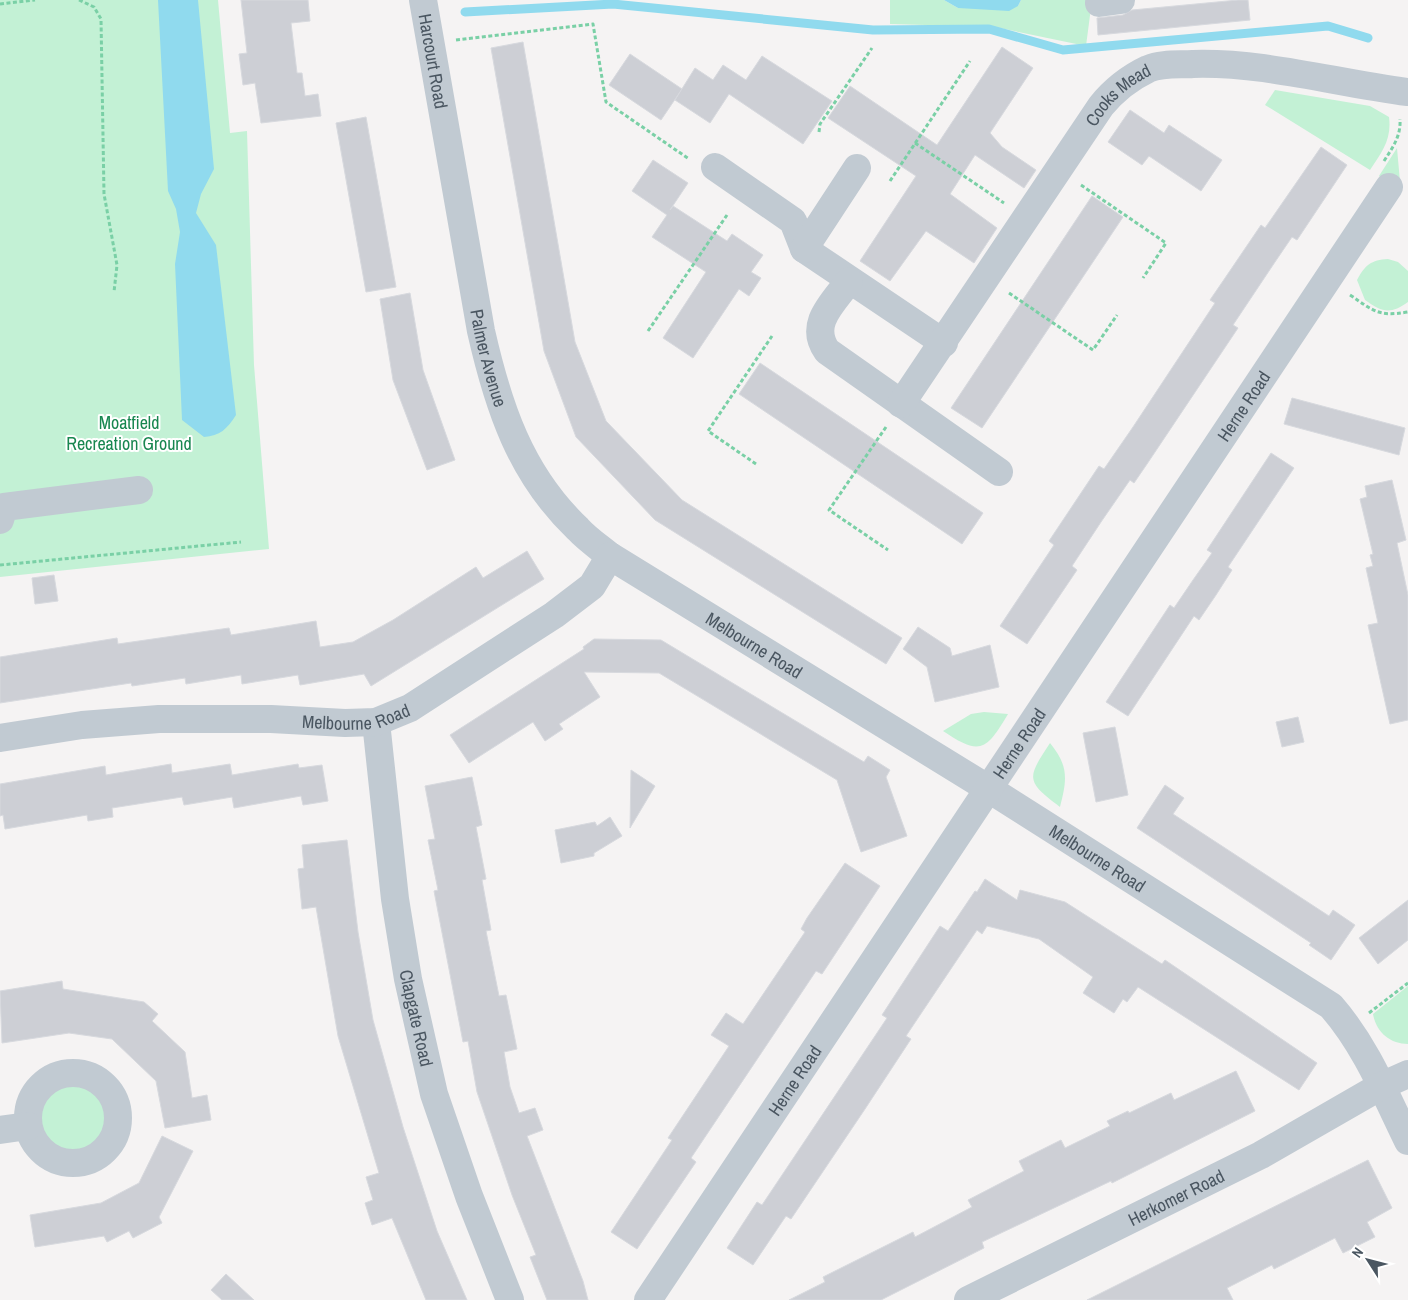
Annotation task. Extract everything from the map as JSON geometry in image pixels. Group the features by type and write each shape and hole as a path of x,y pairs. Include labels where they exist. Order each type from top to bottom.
{"street":[{"name":"Harcourt Road","path":"424,0 445,124"},
{"name":"Cooks Mead","path":"902,404 1114,90 1150,68 1167,65 1207,64 1270,68 1403,91"},
{"name":"Palmer Avenue","path":"445,124 481,331 493,385 506,423 521,454 537,480 577,529 610,556"},
{"path":"705,165 793,221 804,249 944,343"},
{"path":"804,249 857,168"},
{"name":"Herne Road","path":"648,1300 1389,187"},
{"path":"849,281 826,312 819,328 820,340 827,351 999,472"},
{"path":"0,520 4,507 139,490"},
{"name":"Melbourne Road","path":"0,738 82,725 159,720 271,719 345,723 376,722 410,708 554,616 592,586 610,556 989,789 1331,1006 1365,1053 1408,1141"},
{"name":"Clapgate Road","path":"376,722 395,899 408,979 434,1094 469,1196 510,1300"},
{"name":"Herkomer Road","path":"968,1300 1261,1155 1381,1086 1408,1074"},
{"path":"0,1130 28,1126"}],"path":[{"path":"0,4 35,0"},
{"path":"79,0 94,8 101,19 104,194 117,265 114,292"},
{"path":"431,43 592,24 606,102 705,165"},
{"path":"818,132 820,124 872,48"},
{"path":"890,181 970,61"},
{"path":"1389,187 1373,178 1396,143 1401,130 1403,91"},
{"path":"915,143 1026,219"},
{"path":"1059,170 1166,243 1143,278"},
{"path":"648,331 727,215"},
{"path":"986,278 1094,350 1117,315"},
{"path":"1328,281 1378,313 1389,316 1408,312"},
{"path":"756,464 708,431 772,336"},
{"path":"888,550 830,510 902,404"},
{"path":"0,565 241,542"},
{"path":"1366,1015 1408,983"}],"green space":[{"name":"Moatfield Recreation Ground","path":"0,0 218,0 230,133 247,131 254,365 269,549 0,577"},
{"path":"890,0 944,0 958,8 1018,6 1021,0 1092,0 1086,46 995,27 890,24"},
{"path":"1275,90 1370,106 1389,117 1390,125 1387,139 1370,170 1265,105"},
{"path":"1397,148 1401,193 1379,176"},
{"path":"1388,259 1398,262 1408,271 1408,302 1391,310 1381,309 1365,300 1357,280 1369,264"},
{"path":"984,712 1008,714 994,736 981,746 966,744 943,731 971,714"},
{"path":"1050,743 1061,759 1065,774 1060,807 1040,791 1035,785 1033,778 1037,764"},
{"path":"1408,986 1408,1044 1395,1042 1385,1036 1377,1026 1373,1014"},
{"path":"72,1082 85,1085 97,1092 104,1104 107,1117 104,1130 97,1142 85,1149 72,1152 59,1149 47,1142 40,1130 37,1117 40,1104 47,1092 59,1085"}],"water":[{"path":"158,0 198,0 214,169 201,194 196,213 216,245 236,415 223,431 204,437 182,420 175,264 180,232 176,209 168,191"},
{"path":"944,0 1021,0 1018,6 1009,11 958,8"}],"building":[{"path":"241,0 308,0 310,21 291,23 297,73 302,73 305,96 318,94 321,116 261,123 255,83 243,85 239,54 247,53"},
{"path":"1248,0 1250,20 1098,35 1097,18 1123,15 1132,10"},
{"path":"523,42 575,342 606,421 682,500 902,638 886,664 655,520 576,437 544,351 491,48"},
{"path":"1002,47 1033,68 990,133 1002,147 1036,170 1024,188 975,155 950,194 997,228 974,263 926,231 890,281 860,261 916,176 828,118 850,86 937,145"},
{"path":"630,54 682,89 661,120 609,85"},
{"path":"762,56 832,101 803,144 729,94 710,123 675,100 695,68 713,80 723,65 746,80"},
{"path":"1130,110 1164,133 1169,125 1222,160 1201,191 1149,156 1142,165 1108,142"},
{"path":"366,117 396,287 366,292 336,123"},
{"path":"1321,147 1347,165 1297,240 1292,237 1275,262 1233,325 1238,328 1134,483 1130,480 1101,522 1072,566 1077,570 1027,644 1000,626 1054,545 1049,541 1099,466 1104,469 1133,427 1215,303 1210,300 1261,225 1265,228"},
{"path":"653,160 688,183 670,210 673,206 727,241 732,234 763,255 751,272 761,278 749,296 739,289 693,358 663,338 706,272 652,237 667,215 632,191"},
{"path":"1092,196 1123,217 982,428 951,408"},
{"path":"410,293 423,370 455,460 427,470 393,380 380,299"},
{"path":"760,363 983,513 962,544 739,394"},
{"path":"1292,398 1405,428 1399,455 1284,424"},
{"path":"1271,453 1294,468 1228,567 1232,570 1216,595 1199,620 1194,616 1128,716 1106,702 1170,605 1174,608 1212,553 1207,550"},
{"path":"1392,480 1406,540 1397,543 1408,595 1408,720 1390,724 1368,625 1378,623 1366,568 1373,566 1370,555 1373,554 1360,499 1367,497 1365,486"},
{"path":"527,551 544,579 371,686 364,674 300,685 298,675 242,684 241,675 186,684 185,678 132,686 131,683 0,703 0,657 117,638 118,644 229,628 231,635 316,621 320,647 353,642 393,620 476,567 483,578"},
{"path":"54,575 58,601 35,604 32,578"},
{"path":"918,627 950,648 952,656 990,645 999,687 935,702 927,667 903,649"},
{"path":"594,639 661,640 864,762 868,756 890,770 886,777 907,836 861,852 837,780 659,673 584,672 600,697 559,724 563,729 545,741 533,722 469,763 450,735 584,649 583,647"},
{"path":"1298,717 1304,742 1282,747 1276,722"},
{"path":"1115,727 1128,795 1096,802 1083,733"},
{"path":"171,764 172,773 230,764 232,775 298,764 299,768 322,765 328,801 303,805 301,796 234,808 232,797 184,805 182,797 112,808 113,817 88,821 87,815 5,829 3,815 0,816 0,784 105,766 106,775"},
{"path":"631,770 655,786 630,828"},
{"path":"472,777 482,825 476,827 486,879 482,880 491,930 486,931 499,996 506,995 517,1049 504,1052 510,1087 519,1113 535,1108 543,1130 527,1136 583,1281 588,1300 547,1300 530,1257 536,1255 512,1195 477,1092 468,1041 463,1042 434,891 438,890 428,840 435,839 425,786"},
{"path":"1165,785 1184,798 1173,814 1329,916 1333,910 1355,925 1331,960 1309,945 1311,943 1137,828"},
{"path":"610,817 622,836 594,853 594,856 561,863 555,830 595,822 597,826"},
{"path":"347,840 358,932 373,1020 403,1127 437,1231 467,1300 426,1300 392,1218 372,1225 365,1203 373,1200 366,1177 379,1173 338,1036 316,907 302,909 298,869 304,868 302,845"},
{"path":"845,863 880,886 822,974 816,971 691,1158 696,1162 637,1249 611,1232 672,1140 668,1138 729,1046 711,1035 726,1013 743,1024 805,932 801,929 807,918"},
{"path":"985,879 1017,900 1020,890 1065,902 1162,964 1165,960 1317,1063 1299,1090 1138,987 1127,1002 1123,999 1114,1013 1083,993 1093,977 1039,939 987,926 982,934 977,930 906,1036 911,1039 865,1109 791,1219 786,1216 753,1265 727,1248 757,1202 762,1205 887,1018 882,1015 940,926 948,931"},
{"path":"1408,900 1408,940 1378,964 1359,938"},
{"path":"62,981 63,989 144,1002 158,1014 152,1021 185,1052 192,1098 207,1095 211,1120 165,1128 156,1081 112,1039 69,1033 2,1043 0,991"},
{"path":"1236,1071 1255,1111 1112,1183 1111,1181 982,1242 984,1248 881,1300 789,1300 825,1282 823,1277 913,1232 915,1237 972,1207 968,1200 1024,1171 1019,1161 1061,1140 1065,1148 1110,1126 1107,1121 1128,1111 1129,1113 1171,1093 1174,1100"},
{"path":"162,1136 193,1151 159,1217 162,1223 133,1238 129,1231 107,1242 104,1236 35,1247 30,1215 101,1203 139,1183"},
{"path":"1368,1160 1392,1208 1367,1222 1375,1237 1343,1253 1335,1238 1274,1269 1272,1265 1227,1288 1233,1300 1087,1300"},
{"path":"226,1274 254,1300 222,1300 211,1290"}],"waterway":[{"path":"465,12 613,4 873,30 989,29 1063,50 1328,26 1368,38"}]}
